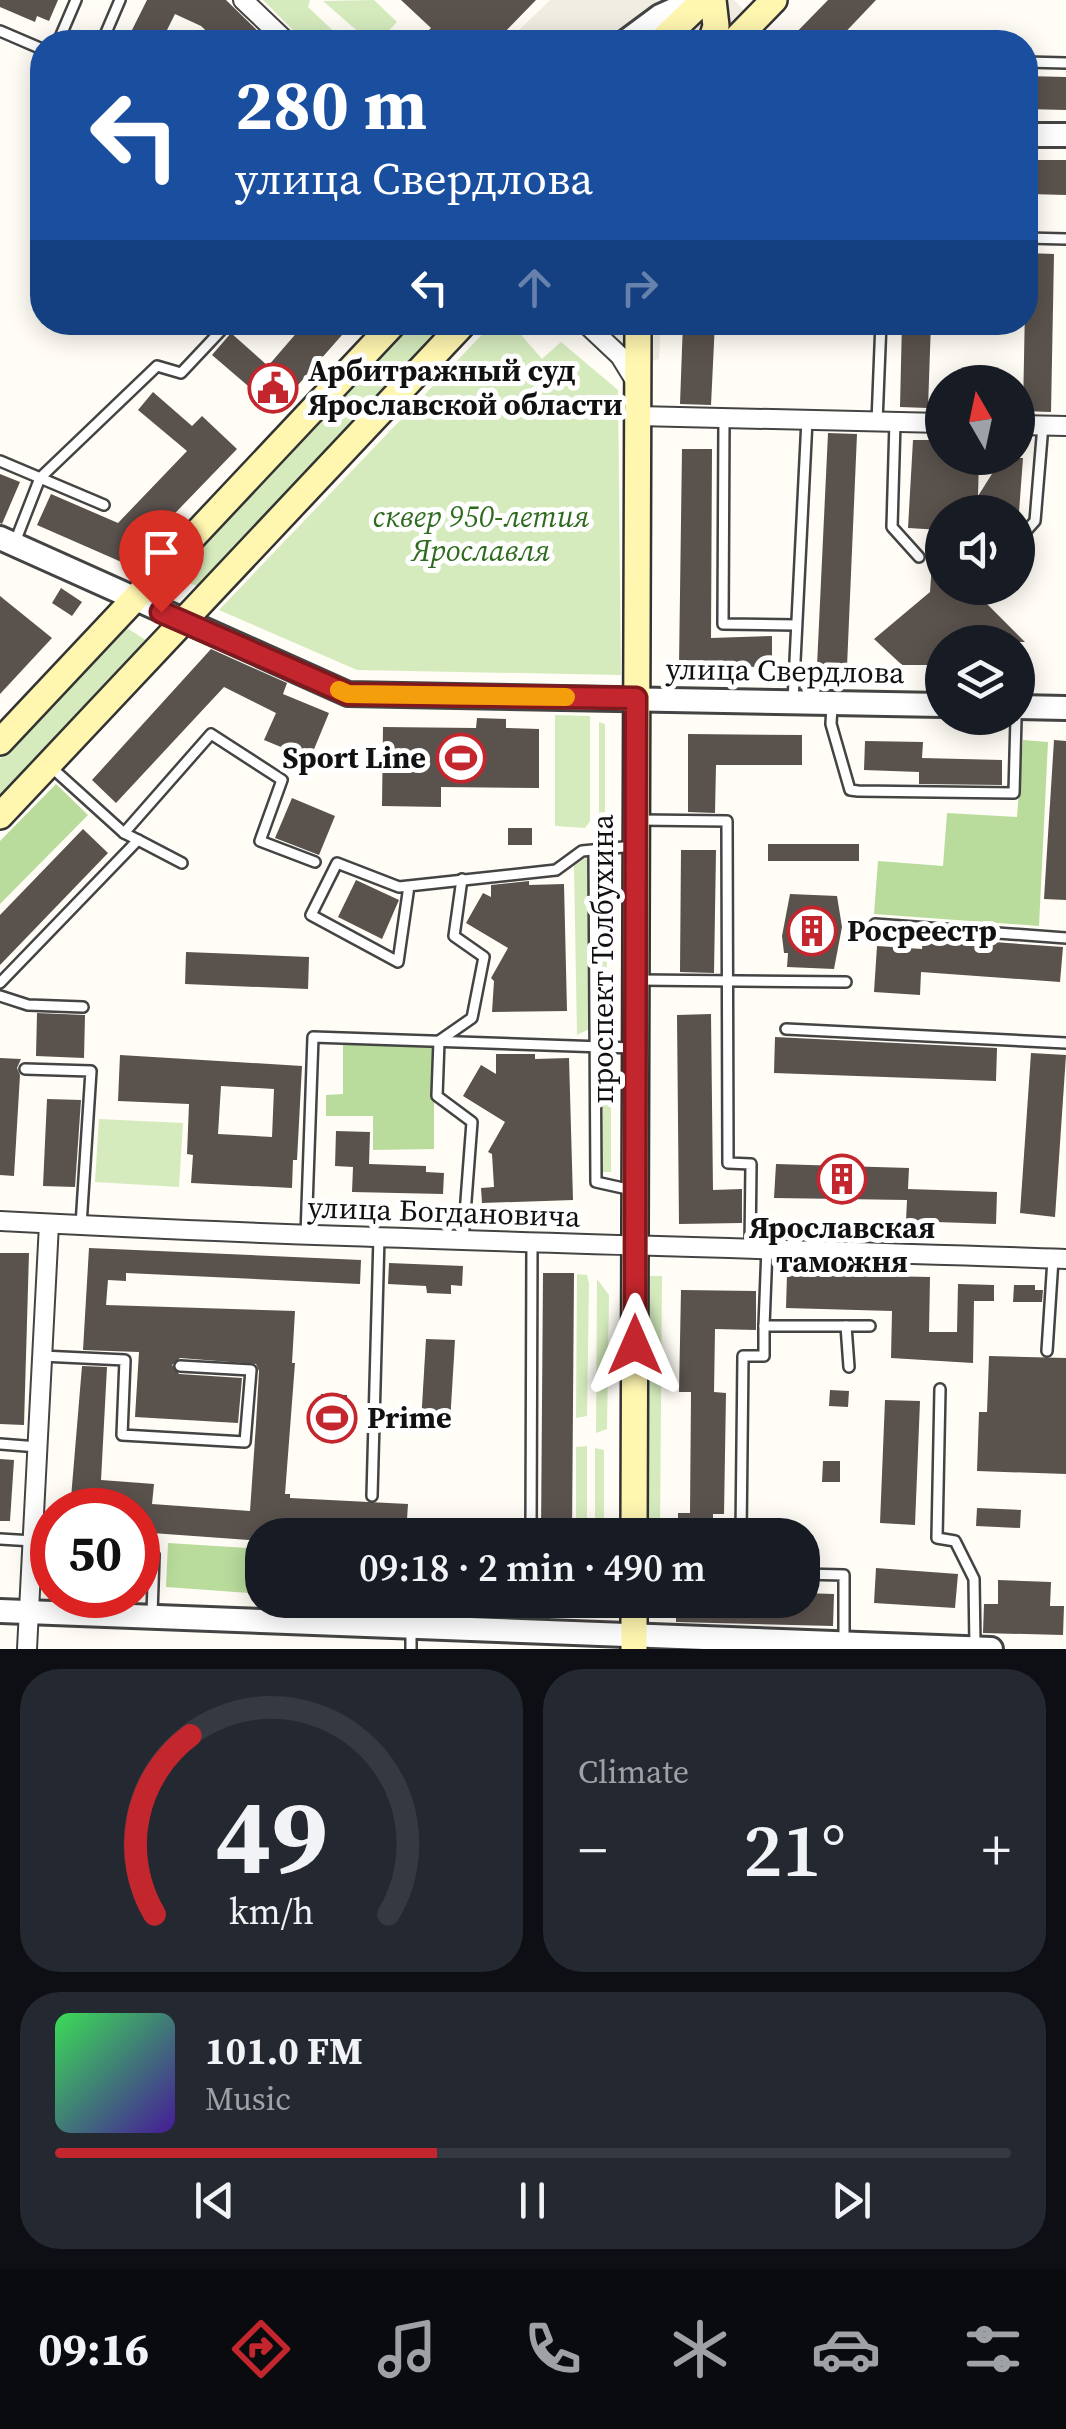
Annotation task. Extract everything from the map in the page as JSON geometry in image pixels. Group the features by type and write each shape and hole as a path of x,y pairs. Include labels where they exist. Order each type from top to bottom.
{"main road":[{"path":"673,30 704,0"},
{"path":"716,0 741,30"},
{"path":"715,30 716,0"},
{"path":"755,30 774,0"},
{"path":"0,742 376,335"},
{"path":"0,816 453,335"},
{"name":"проспект Толбухина","path":"628,335 636,383"},
{"name":"проспект Толбухина","path":"634,1518 638,335"}],"street":[{"path":"244,0 275,30"},
{"path":"641,30 660,16 696,0"},
{"path":"1038,135 1066,136"},
{"path":"598,335 620,356 636,383"},
{"path":"637,416 925,423"},
{"path":"1035,426 1066,426"},
{"name":"улица Свердлова","path":"7,542 348,694 925,704"},
{"path":"1035,707 1066,708"},
{"name":"улица Богдановича","path":"0,1221 379,1238 1060,1259"},
{"path":"36,1488 49,1224"},
{"path":"27,1649 30,1584"},
{"path":"0,1611 28,1612"},
{"path":"160,1618 476,1639 991,1649"}],"lane":[{"path":"63,30 76,0"},
{"path":"107,30 120,0"},
{"path":"0,31 30,44"},
{"path":"1038,62 1066,63"},
{"path":"1038,238 1066,239"},
{"path":"7,542 40,478 158,366 181,373 217,335"},
{"path":"882,335 892,527 919,557"},
{"path":"724,418 723,624 796,625"},
{"path":"792,701 807,420"},
{"path":"1035,522 1043,426"},
{"path":"0,461 104,505"},
{"path":"832,702 831,724 850,790 1014,793 1016,735"},
{"path":"124,832 211,734 282,780 260,841 315,862"},
{"path":"48,766 124,832 182,863"},
{"path":"636,820 727,820 728,1163 750,1164 764,1326 764,1356 742,1356 741,1518"},
{"path":"0,983 138,840"},
{"path":"409,886 398,962 311,915 336,863 399,887 556,870 582,851 636,846"},
{"path":"594,850 596,1182 635,1190"},
{"path":"439,1041 472,1018 484,957 454,936 462,879"},
{"path":"875,924 1066,938"},
{"path":"636,980 846,982"},
{"path":"0,996 28,1004 83,1007"},
{"path":"786,1029 1066,1043"},
{"path":"306,1235 313,1037 636,1048"},
{"path":"439,1041 437,1096 472,1122 463,1240"},
{"path":"25,1070 91,1072 82,1225"},
{"path":"372,1496 379,1238"},
{"path":"531,1518 532,1243"},
{"path":"1047,1351 1060,1259"},
{"path":"764,1326 870,1326"},
{"path":"846,1326 849,1367"},
{"path":"42,1356 125,1360 122,1435 245,1442 250,1370 180,1366"},
{"path":"940,1389 937,1538 955,1541 974,1579 975,1648"},
{"path":"0,1444 38,1447"},
{"path":"0,1539 30,1541"},
{"path":"820,1574 844,1575 853,1645"}],"green space":[{"path":"263,0 310,0 308,7 332,30 293,30"},
{"path":"374,0 397,22 389,30 356,30 323,1"},
{"path":"398,335 438,335 199,587 169,574"},
{"name":"сквер 950-летия Ярославля","path":"482,335 522,335 542,359 561,342 618,390 621,675 357,670 219,610"},
{"path":"124,626 147,641 0,796 0,759"},
{"path":"555,715 590,716 590,821 585,828 555,826"},
{"path":"599,722 605,724 605,812 599,822"},
{"path":"1023,740 1048,742 1039,926 874,914 878,861 943,866 947,813 1017,817"},
{"path":"56,784 88,815 0,904 0,841"},
{"path":"597,854 606,854 607,1027 598,1034"},
{"path":"587,857 591,1028 577,1035 574,866"},
{"path":"343,1045 434,1045 434,1149 373,1150 373,1116 326,1116 326,1095 343,1094"},
{"path":"603,1058 611,1058 611,1172 602,1172"},
{"path":"99,1119 183,1123 179,1187 95,1182"},
{"path":"577,1274 587,1275 589,1284 587,1416 576,1418"},
{"path":"645,1276 662,1276 660,1518 643,1518"},
{"path":"597,1279 609,1295 607,1429 596,1433"},
{"path":"587,1446 587,1518 576,1518 576,1447"},
{"path":"595,1448 604,1450 604,1518 595,1518"},
{"path":"168,1543 245,1548 245,1593 166,1587"}],"shaded area":[{"path":"550,0 734,0 763,30 519,30"},
{"path":"585,335 660,335 659,359 620,371"}],"building":[{"path":"0,0 58,0 49,21 37,16 35,22 0,7"},
{"path":"147,0 226,0 257,30 205,30 175,14 167,30 132,30"},
{"path":"401,0 536,0 507,30 431,28"},
{"path":"828,0 876,0 847,30 799,30"},
{"path":"1038,76 1066,77 1066,110 1038,109"},
{"path":"1038,160 1066,160 1066,195 1038,194"},
{"path":"1038,253 1054,254 1051,412 1035,411 1035,365 1024,365 1024,335 1038,335"},
{"name":"Арбитражный суд Ярославской области","path":"233,335 268,366 295,335 342,335 276,410 212,355"},
{"path":"683,335 714,335 711,405 680,404"},
{"path":"902,335 931,335 930,365 925,365 925,408 900,407"},
{"path":"153,392 192,426 202,416 237,449 126,564 37,525 51,494 118,523 187,451 138,410"},
{"path":"828,433 857,434 847,667 817,666"},
{"path":"913,440 925,440 925,475 979,475 978,495 925,495 925,529 908,528"},
{"path":"682,449 712,449 711,638 772,636 772,667 679,666"},
{"path":"0,474 20,482 2,524 0,523"},
{"path":"991,475 1022,475 1020,495 979,495"},
{"path":"61,588 82,602 72,616 52,603"},
{"path":"0,596 52,638 0,694"},
{"path":"925,596 925,605 988,605 1008,625 925,625 925,665 902,665 874,639"},
{"path":"211,649 287,683 283,694 329,713 310,759 264,740 276,713 224,687 116,803 92,780"},
{"name":"Sport Line","path":"477,718 506,719 506,728 539,729 539,788 441,787 441,807 382,806 383,727 476,728"},
{"path":"688,734 802,735 802,765 716,765 715,813 688,812"},
{"path":"1054,740 1066,741 1066,900 1044,899"},
{"path":"865,741 923,742 922,758 1002,760 1002,785 919,784 919,772 864,770"},
{"path":"292,798 335,816 319,855 275,838"},
{"path":"508,828 532,828 532,845 508,845"},
{"path":"83,829 108,853 0,965 0,915"},
{"path":"768,844 859,844 859,861 768,861"},
{"path":"681,850 716,850 714,973 680,972"},
{"path":"356,880 399,900 382,939 338,917"},
{"path":"529,881 529,885 564,884 567,1011 492,1012 491,978 508,948 466,923 483,893 491,897 491,885"},
{"name":"Росреестр","path":"790,894 837,896 842,927 834,969 787,967 788,953 784,953 782,936"},
{"path":"923,937 1063,947 1060,982 921,972 920,995 874,992 877,946 922,949"},
{"path":"186,952 309,957 308,989 185,984"},
{"path":"37,1013 85,1015 84,1058 36,1056"},
{"path":"711,1014 713,1190 742,1189 742,1223 679,1224 677,1015"},
{"path":"775,1037 997,1048 996,1081 774,1073"},
{"path":"1031,1053 1066,1055 1055,1217 1020,1213"},
{"path":"496,1054 569,1058 573,1200 482,1203 481,1188 494,1187 492,1154 488,1152 505,1122 463,1096 481,1065 496,1074"},
{"path":"120,1055 302,1066 292,1188 191,1183 193,1155 187,1154 189,1104 118,1101","holes":["221,1086 274,1089 272,1137 218,1134"]},
{"path":"0,1058 21,1059 17,1068 20,1075 14,1176 0,1175"},
{"path":"47,1099 81,1100 75,1187 43,1186"},
{"path":"336,1131 370,1132 369,1164 426,1166 426,1172 444,1173 443,1194 352,1192 353,1167 335,1166"},
{"path":"776,1164 909,1168 908,1189 997,1192 996,1224 906,1221 907,1200 774,1198"},
{"path":"89,1248 361,1260 360,1284 126,1273 126,1281 108,1280 106,1305 295,1311 285,1494 290,1494 290,1498 408,1504 407,1518 245,1518 245,1540 160,1534 160,1505 250,1511 259,1371 256,1364 180,1358 172,1365 179,1374 242,1378 238,1423 135,1417 139,1352 83,1350"},
{"path":"0,1253 29,1253 24,1425 0,1424"},
{"path":"389,1263 463,1266 462,1286 451,1285 451,1294 427,1293 426,1286 388,1284"},
{"path":"543,1273 574,1273 572,1518 541,1518"},
{"path":"787,1274 930,1277 929,1332 957,1332 958,1284 994,1285 994,1301 974,1301 973,1363 891,1358 892,1311 786,1308"},
{"path":"1014,1285 1035,1285 1035,1290 1043,1290 1042,1302 1013,1302"},
{"path":"681,1290 756,1291 756,1330 715,1329 714,1392 726,1393 724,1514 713,1514 713,1518 678,1518 678,1513 690,1513 691,1392 679,1392"},
{"path":"426,1339 455,1340 450,1423 421,1423"},
{"path":"989,1356 1066,1358 1066,1474 977,1471 979,1412 987,1412"},
{"path":"82,1366 107,1367 101,1480 154,1484 154,1488 72,1488"},
{"path":"830,1390 849,1391 848,1407 829,1406"},
{"name":"Prime","path":"321,1394 347,1395 347,1431 317,1430"},
{"path":"885,1400 920,1401 915,1525 880,1523"},
{"path":"0,1459 14,1460 10,1521 0,1521"},
{"path":"823,1461 840,1461 840,1482 822,1482"},
{"path":"977,1508 1021,1510 1020,1528 976,1526"},
{"path":"876,1568 958,1574 955,1608 874,1603"},
{"path":"998,1580 1051,1582 1050,1606 1064,1606 1063,1635 983,1633 984,1604 998,1604"},
{"path":"820,1594 834,1594 833,1626 676,1622 676,1618 820,1618"}],"slow traffic":[{"path":"339,690 348,694 566,697"}],"place":[{"name":"Арбитражный суд Ярославской области","path":"273,388"},
{"name":"Sport Line","path":"461,758"},
{"name":"Росреестр","path":"812,931"},
{"name":"Ярославская таможня","path":"842,1179"},
{"name":"Prime","path":"332,1418"}],"route":[{"path":"161,612 348,694 636,698 635,1345"}]}
